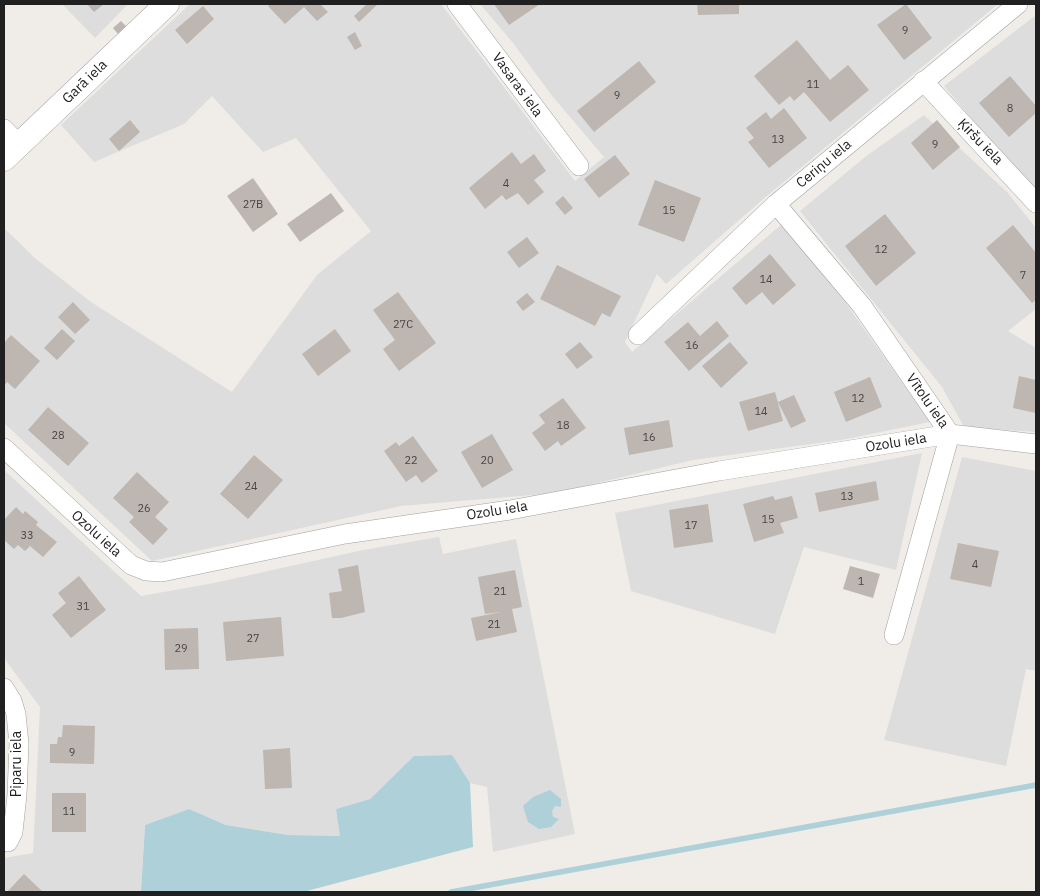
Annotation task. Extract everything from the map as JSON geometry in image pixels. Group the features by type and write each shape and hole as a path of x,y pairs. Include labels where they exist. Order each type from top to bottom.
{"street":[{"name":"Garā iela","path":"9,144 167,4"},
{"name":"Vasaras iela","path":"457,4 579,166"},
{"name":"Ceriņu iela","path":"638,334 776,204 1018,4"},
{"name":"Ķiršu iela","path":"923,81 1036,203"},
{"name":"Vītolu iela","path":"776,204 862,306 950,434 894,635"},
{"name":"Ozolu iela","path":"4,448 130,565 146,571 162,572 344,534 510,510 719,471 950,434 1036,444"},
{"name":"Piparu iela","path":"4,688 12,701 16,714 19,744 13,832 8,842"}],"shaded area":[{"path":"62,4 128,4 95,38"},
{"path":"190,4 441,4 575,181 604,157 553,97 513,43 480,4 998,4 762,200 666,284 657,274 625,342 632,352 782,224 845,302 930,422 841,440 693,460 556,493 401,506 152,561 4,423 4,228 36,259 91,302 232,392 317,275 371,231 296,138 263,152 212,96 184,124 94,162 61,125"},
{"path":"1036,15 1036,195 944,86"},
{"path":"924,115 1007,192 1036,228 1036,309 1008,331 1036,348 1036,432 964,427 942,387 800,211 865,157"},
{"path":"922,453 896,570 804,547 775,634 631,591 615,513"},
{"path":"962,457 1036,471 1036,671 1026,669 1006,766 884,740"},
{"path":"4,470 141,596 214,583 363,550 439,537 443,554 516,539 575,834 493,852 487,787 470,783 451,755 414,756 370,799 336,809 341,836 288,835 226,825 189,809 145,825 141,892 4,892 4,858 33,853 40,707 4,658"}],"water":[{"path":"452,755 470,783 473,847 303,892 141,892 145,825 189,809 226,825 288,835 340,836 336,809 370,799 414,756"},
{"path":"550,790 561,799 561,807 555,806 552,811 553,817 559,819 551,827 539,829 528,822 523,806 533,797"}],"building":[{"path":"87,4 104,4 94,12"},
{"path":"270,4 320,4 328,12 317,21 304,7 285,24 268,6"},
{"path":"367,4 378,4 359,22 354,16"},
{"path":"494,4 540,4 509,25"},
{"path":"697,4 739,4 739,14 698,15"},
{"path":"906,4 932,38 904,60 877,25"},
{"path":"203,6 214,19 187,44 175,30"},
{"path":"121,21 126,26 118,34 113,28"},
{"path":"355,32 362,46 355,50 347,37"},
{"path":"797,40 830,80 848,65 869,90 830,122 804,92 794,101 790,96 779,105 754,76"},
{"path":"639,61 656,82 594,132 577,111"},
{"path":"1010,76 1036,106 1036,113 1009,137 979,103"},
{"path":"784,108 807,138 769,168 748,142 754,138 746,128 766,112 771,119"},
{"path":"130,120 140,132 119,151 109,139"},
{"path":"937,120 960,147 933,170 911,143"},
{"path":"512,152 521,164 534,154 546,171 534,180 544,192 528,205 518,193 506,200 502,195 485,209 469,188"},
{"path":"615,155 630,174 599,198 584,179"},
{"path":"253,178 278,214 253,232 227,196"},
{"path":"655,180 701,198 684,242 638,225"},
{"path":"331,193 344,211 300,242 287,224"},
{"path":"563,196 573,208 565,215 555,203"},
{"path":"885,214 916,253 876,286 845,246"},
{"path":"1013,225 1036,253 1036,300 1032,303 986,248"},
{"path":"527,237 539,253 519,268 507,252"},
{"path":"770,254 796,285 773,305 762,292 746,305 732,288"},
{"path":"557,265 621,296 610,317 602,313 595,326 540,299"},
{"path":"398,292 436,343 399,371 383,349 395,340 373,310"},
{"path":"527,293 535,302 523,311 516,302"},
{"path":"73,302 90,320 75,334 58,317"},
{"path":"717,321 729,336 689,371 664,342 688,322 700,336"},
{"path":"62,329 75,341 57,360 44,348"},
{"path":"335,329 351,351 318,376 302,354"},
{"path":"11,335 40,361 15,389 7,382 4,386 4,343"},
{"path":"580,342 593,357 577,369 565,354"},
{"path":"730,342 748,363 721,388 702,366"},
{"path":"1019,376 1036,380 1036,413 1013,408"},
{"path":"870,377 882,407 846,422 834,392"},
{"path":"775,392 783,421 748,431 739,402"},
{"path":"794,395 806,421 791,428 778,402"},
{"path":"563,398 586,428 561,446 558,441 545,451 532,433 545,423 539,415"},
{"path":"48,407 89,443 68,466 28,430"},
{"path":"669,420 673,447 629,455 624,428"},
{"path":"492,434 513,470 482,488 461,452"},
{"path":"413,436 438,471 422,483 416,475 406,482 384,451 396,442 399,446"},
{"path":"254,455 283,480 248,519 220,494"},
{"path":"137,472 169,502 155,517 168,529 153,545 129,522 134,517 113,498"},
{"path":"876,481 879,500 819,512 815,493"},
{"path":"773,496 775,500 792,496 798,518 780,523 784,533 754,542 743,504"},
{"path":"708,504 713,542 674,548 669,510"},
{"path":"16,507 23,514 25,511 38,522 36,525 57,542 43,557 30,546 25,551 18,545 14,549 4,540 4,520"},
{"path":"958,543 999,551 991,587 950,579"},
{"path":"358,565 365,612 341,618 332,618 329,593 342,591 338,569"},
{"path":"850,566 880,574 873,598 843,589"},
{"path":"515,570 522,607 512,609 517,632 476,641 471,618 501,612 485,614 478,577"},
{"path":"79,576 106,610 71,638 52,615 66,603 58,593"},
{"path":"281,617 284,656 226,661 223,622"},
{"path":"198,628 199,669 165,670 164,629"},
{"path":"63,725 95,726 94,764 50,763 50,744 57,744 58,737 62,737"},
{"path":"290,748 292,788 265,789 263,750"},
{"path":"52,793 86,793 86,832 52,832"},
{"path":"24,874 43,892 7,892"}],"waterway":[{"path":"451,892 1036,785"}]}
